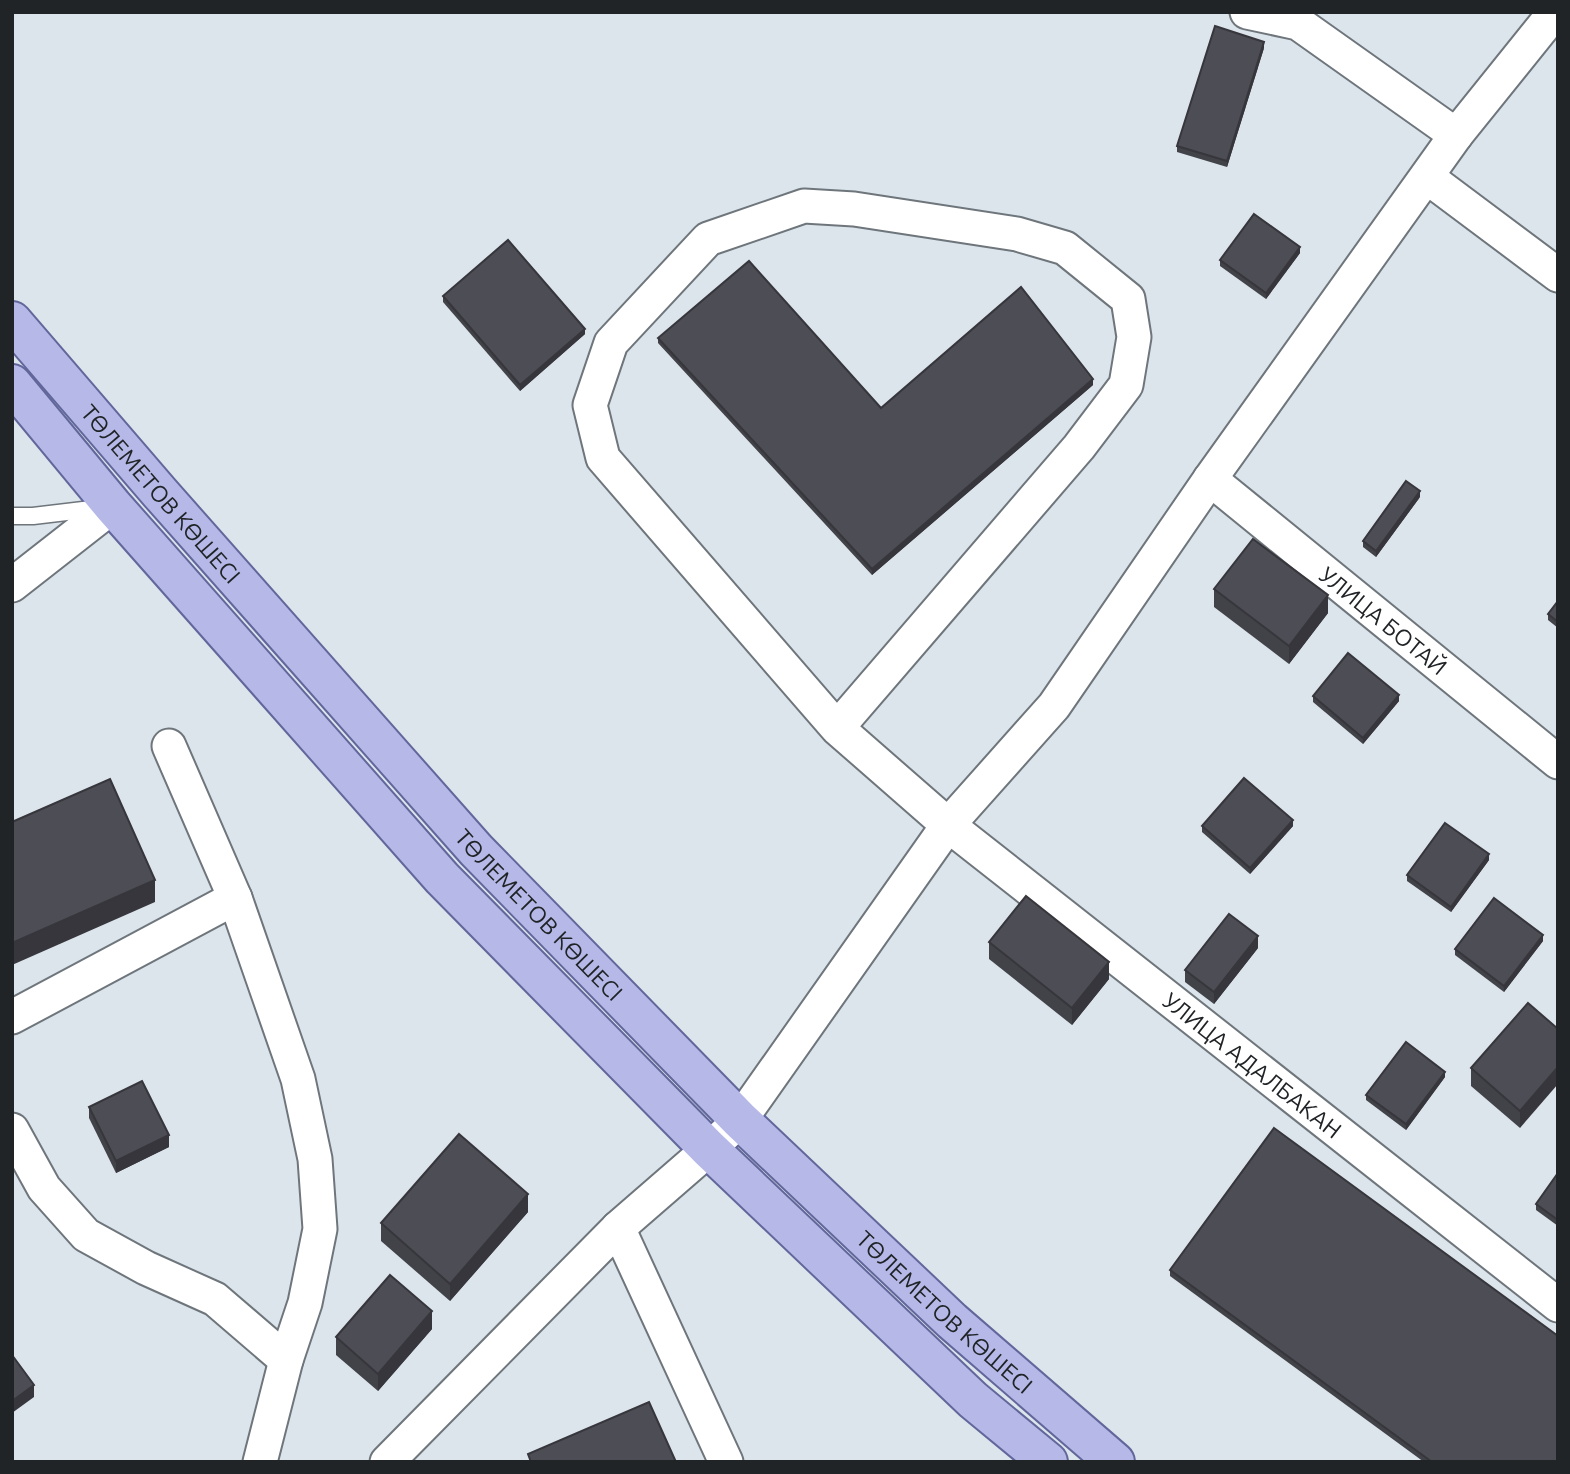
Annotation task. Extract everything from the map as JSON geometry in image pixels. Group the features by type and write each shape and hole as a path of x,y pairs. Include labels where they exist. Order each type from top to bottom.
{"main road":[{"name":"ТӨЛЕМЕТОВ КӨШЕСІ","path":"12,320 169,503 476,850 740,1120 952,1321 1115,1462"},
{"name":"ТӨЛЕМЕТОВ КӨШЕСІ","path":"12,384 113,506 442,878 709,1149 973,1400 1048,1462"}],"street":[{"path":"1247,12 1298,23 1457,135"},
{"path":"387,1462 618,1228 740,1120 948,825 1054,706 1210,479 1457,135 1555,12"},
{"path":"1427,177 1558,275"},
{"name":"УЛИЦА АДАЛБАКАН","path":"837,728 1079,447 1126,385 1134,337 1128,299 1065,248 1017,234 854,209 804,206 708,239 611,343 590,405 603,458 837,728 948,825 1558,1305"},
{"name":"УЛИЦА БОТАЙ","path":"1210,479 1558,762"},
{"path":"12,585 113,506"},
{"path":"169,746 235,898 299,1079 315,1159 320,1229 305,1303 286,1360 260,1462"},
{"path":"12,1017 235,898"},
{"path":"12,1130 44,1188 86,1235 146,1268 215,1299 286,1360"},
{"path":"618,1228 726,1462"}],"lane":[{"path":"12,516 113,506"}],"building":[{"path":"1215,26 1264,42 1227,161 1177,146"},
{"path":"1254,214 1300,247 1266,293 1220,260"},
{"path":"508,240 585,329 520,385 443,296"},
{"path":"749,261 881,408 1021,287 1093,379 872,569 658,338"},
{"path":"1406,481 1420,491 1376,551 1363,541"},
{"path":"1253,539 1328,595 1289,646 1214,589"},
{"path":"1558,601 1558,622 1548,614"},
{"path":"1348,653 1399,695 1363,738 1313,696"},
{"path":"1244,778 1293,820 1250,868 1202,826"},
{"path":"110,779 155,880 12,943 12,822"},
{"path":"1445,823 1489,854 1451,907 1407,875"},
{"path":"1026,896 1109,962 1072,1008 989,942"},
{"path":"1494,898 1543,935 1504,986 1455,949"},
{"path":"1229,914 1258,936 1214,992 1185,970"},
{"path":"1528,1003 1558,1029 1558,1067 1520,1111 1471,1068"},
{"path":"1406,1042 1445,1072 1406,1124 1366,1095"},
{"path":"142,1081 169,1135 116,1161 89,1107"},
{"path":"1274,1128 1558,1336 1558,1462 1432,1462 1170,1270"},
{"path":"459,1134 528,1194 450,1284 381,1223"},
{"path":"1558,1173 1558,1220 1536,1204"},
{"path":"390,1275 432,1311 378,1374 336,1337"},
{"path":"12,1355 34,1385 12,1401"},
{"path":"649,1402 676,1462 531,1462 528,1454"}]}
